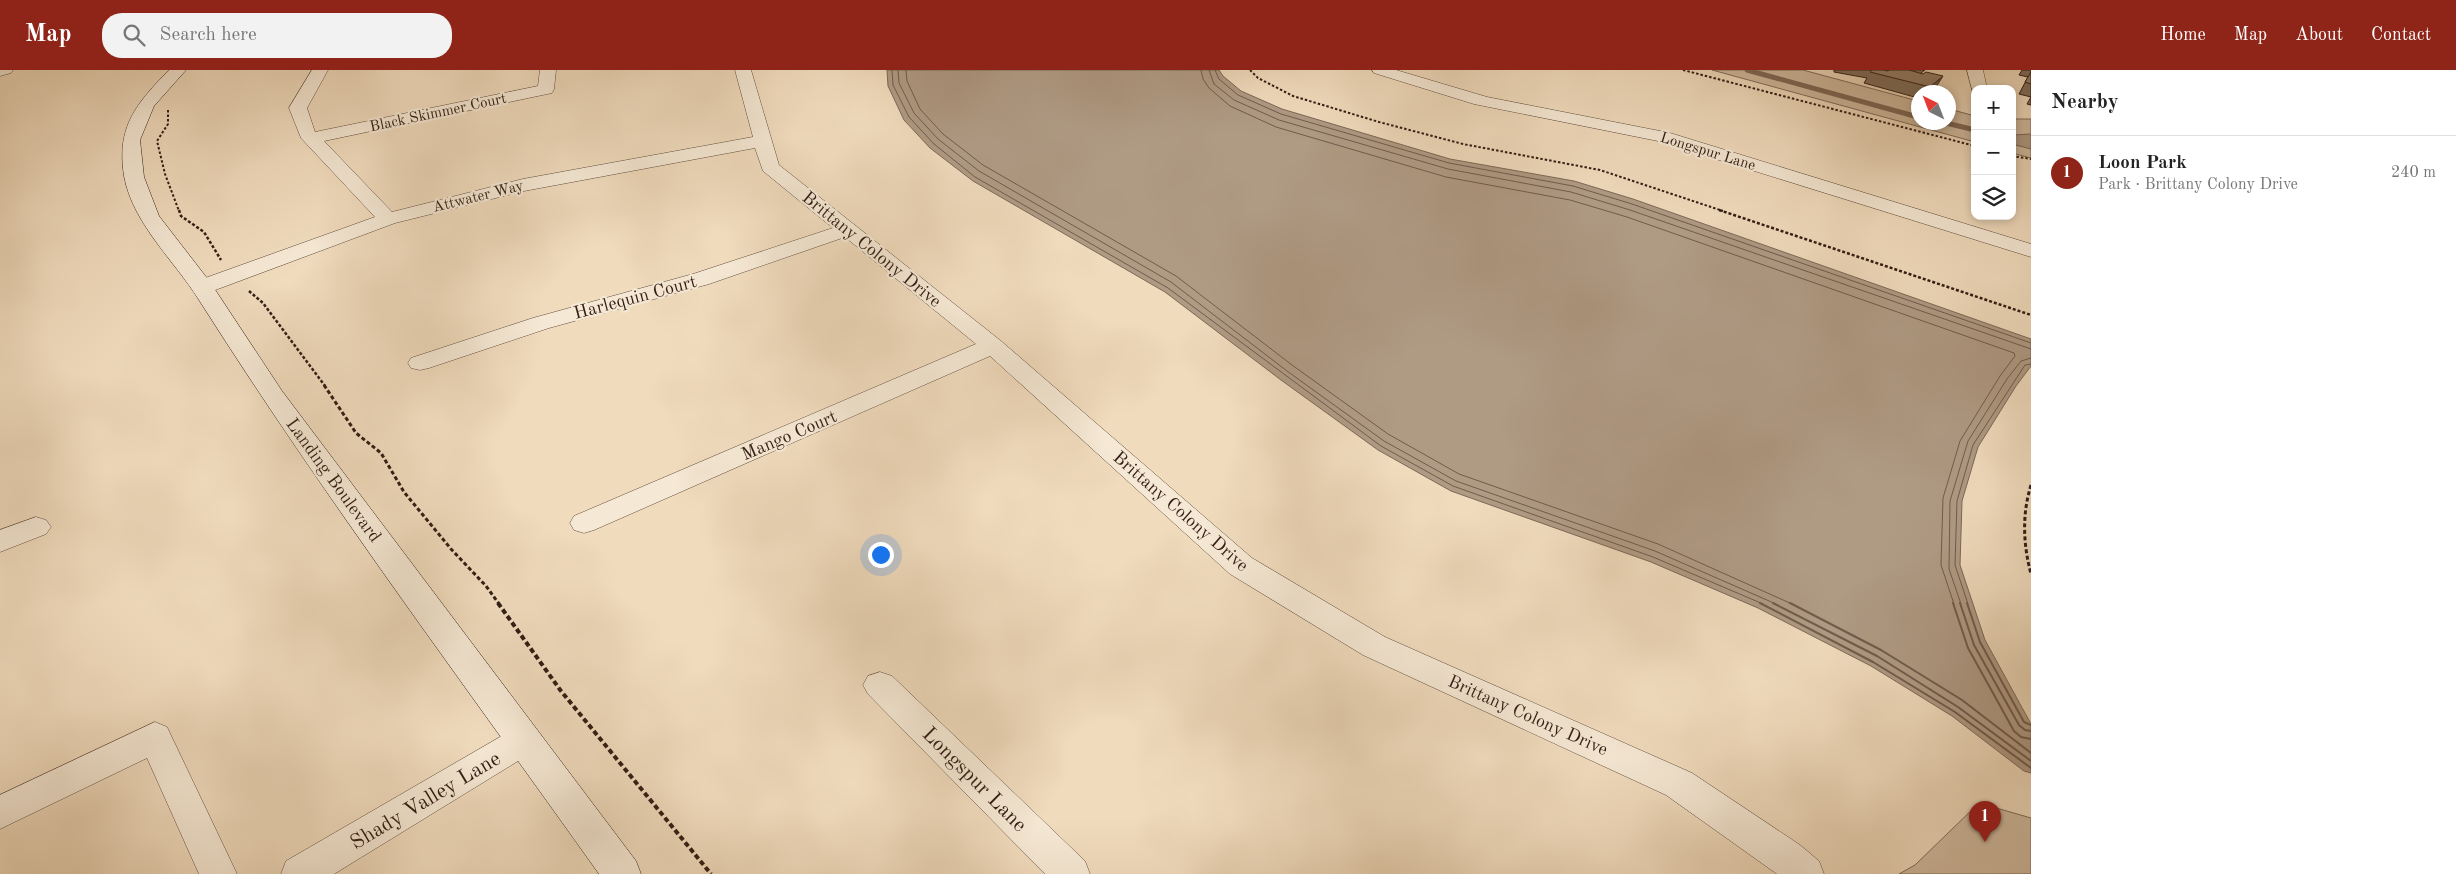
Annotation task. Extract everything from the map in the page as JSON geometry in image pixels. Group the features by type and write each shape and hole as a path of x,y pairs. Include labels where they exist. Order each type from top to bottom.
{"street":[{"path":"0,71 5,70"},
{"name":"Landing Boulevard","path":"178,70 146,104 130,140 134,177 149,216 202,287 272,395 622,874"},
{"path":"320,70 298,108 307,134 388,219"},
{"name":"Black Skimmer Court","path":"312,138 546,89 548,70"},
{"name":"Brittany Colony Drive","path":"744,70 770,167 850,229 993,346 1241,566 1374,646 1680,784 1786,857 1805,874"},
{"name":"Longspur Lane","path":"1380,70 1447,92 1487,102 1614,124 1664,137 2028,244"},
{"path":"1975,70 1978,85"},
{"name":"Attwater Way","path":"202,287 388,219 524,185 763,142"},
{"name":"Harlequin Court","path":"420,363 541,323 700,280 850,229"},
{"name":"Mango Court","path":"584,523 993,346"},
{"path":"0,542 36,527"},
{"name":"Longspur Lane","path":"880,685 1070,874"},
{"path":"0,813 155,737 218,874"},
{"name":"Shady Valley Lane","path":"300,874 524,740"}],"path":[{"path":"1250,70 1258,78 1293,96 1379,122 1463,144 1600,170 2031,315"},
{"path":"1683,70 1864,119 1971,145"},
{"path":"170,103 168,124 157,141 173,197 181,216 204,232 221,260 231,262 224,269 237,283 248,284 249,292 263,303 344,412 356,433 381,453 404,492 451,549 486,586 561,692 711,874"},
{"path":"2016,157 2031,160"},
{"path":"2031,485 2025,514 2026,540 2031,574"}],"shaded area":[{"path":"1712,70 1803,70 1911,99 1911,124"},
{"path":"1956,111 1971,115 1971,141 1931,130 1956,130"},
{"path":"2016,119 2031,119 2031,158 2016,154"},
{"path":"1979,803 2031,818 2031,874 1899,874 1915,865"}],"water":[{"path":"887,70 1219,70 1223,76 1241,91 1282,109 1450,159 1574,181 1633,199 2031,339 2031,366 2016,386 1978,447 1962,501 1960,565 1985,640 2031,724 2031,773 2024,771 1952,716 1871,666 1758,608 1651,562 1451,491 1378,450 1281,380 1165,292 973,181 930,148 904,120 888,86"},
{"path":"2031,134 2031,149 2016,145 2016,135"}],"building":[{"path":"1872,70 1909,70 1923,74 1926,72 1943,76 1932,85 1922,85 1870,72"},
{"path":"2031,72 2031,84 2025,82"}],"waterway":[{"path":"1747,70 1911,115"},
{"path":"1956,125 1971,129"}],"place":[{"name":"Loon Park","path":"1985,842"}]}
